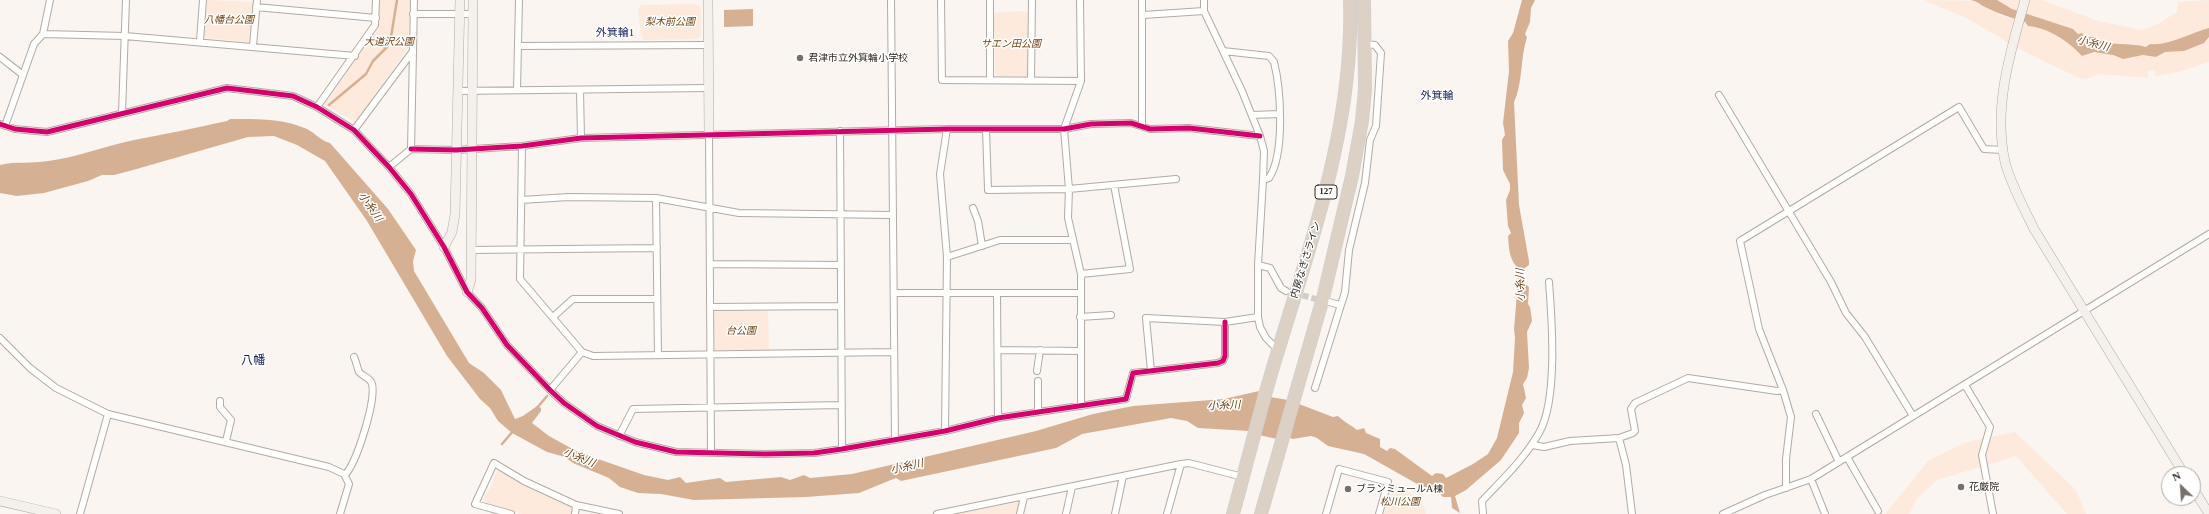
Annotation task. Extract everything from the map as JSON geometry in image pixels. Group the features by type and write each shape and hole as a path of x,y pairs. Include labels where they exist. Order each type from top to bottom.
{"highway":[{"name":"内房なぎさライン","path":"1233,514 1278,350 1318,220 1343,115 1348,66 1350,0"},
{"name":"127","path":"1261,514 1298,380 1323,298 1340,227 1362,121 1365,89 1364,0"}],"street":[{"path":"50,0 43,34 34,44 2,125 15,129 47,132 227,88 293,96 317,106 354,130 389,167 411,194 444,247 467,292 482,308 506,345 550,390 596,426 636,442 676,452 765,454 814,453 945,431 998,418 1126,399 1133,373 1218,364 1223,361 1225,356 1225,322"},
{"path":"122,113 126,0"},
{"path":"200,41 203,0"},
{"path":"317,106 355,56 375,25 376,0"},
{"path":"411,149 414,0"},
{"path":"444,247 452,232 455,214 460,0"},
{"path":"467,292 471,280 473,0"},
{"path":"517,90 519,0"},
{"path":"708,0 711,452"},
{"path":"891,0 894,293 893,352 895,439"},
{"path":"941,0 942,80 1081,81"},
{"path":"990,0 990,80"},
{"path":"1031,80 1032,0"},
{"path":"1080,0 1081,81 1064,129 1069,189 1068,218 1081,274 1081,406"},
{"path":"1142,0 1142,126"},
{"path":"1204,0 1204,11 1252,115 1264,151 1264,180 1258,265 1258,317 1260,327 1266,338 1278,350"},
{"path":"2025,0 2011,48 2002,94 2001,133 2006,163 2019,199 2034,229 2179,466"},
{"path":"253,46 257,3 376,18"},
{"path":"1143,15 1204,11"},
{"path":"414,14 473,14"},
{"path":"43,34 125,36 200,41 355,56"},
{"path":"1315,388 1344,292 1349,250 1365,183 1370,140 1376,126 1381,53 1375,45 1365,44"},
{"path":"518,46 708,45"},
{"path":"354,130 413,51"},
{"path":"1223,51 1272,57 1277,73 1280,114 1278,160 1270,178 1264,180"},
{"path":"0,57 23,75"},
{"path":"457,91 709,88"},
{"path":"580,90 581,138"},
{"path":"1718,95 1832,282 1846,313 1865,337 1913,416"},
{"path":"1786,488 1786,459 1791,417 1783,390 1759,328 1740,241 1959,107 1984,149 2003,150"},
{"path":"1252,115 1280,114"},
{"path":"389,167 411,149 456,150 522,146 581,138 947,129 1064,129 1091,124 1131,123 1150,129 1189,128 1260,136"},
{"path":"945,431 947,256 940,174 947,129"},
{"path":"986,129 988,190 1069,189 1176,179"},
{"path":"840,132 842,449"},
{"path":"522,146 520,278 582,352 593,356 893,352"},
{"path":"1081,274 1130,269 1114,185"},
{"path":"521,200 570,197 656,198 739,213 893,215"},
{"path":"656,198 658,355"},
{"path":"973,208 978,221 982,246"},
{"path":"1340,227 1354,230"},
{"path":"1723,514 1765,494 1811,479 2209,234"},
{"path":"947,256 1000,240 1072,240"},
{"path":"471,250 657,248"},
{"path":"710,264 841,265"},
{"path":"1258,265 1270,268 1281,288 1286,291"},
{"path":"1483,514 1482,501 1532,445 1540,431 1546,413 1553,350 1549,282"},
{"path":"894,293 1080,293"},
{"path":"997,294 998,418"},
{"path":"553,317 573,299 657,299"},
{"path":"1329,302 1340,305"},
{"path":"710,307 841,306"},
{"path":"1080,317 1111,315"},
{"path":"1151,371 1146,318 1225,322 1258,317"},
{"path":"0,338 30,368 56,388 108,414 226,441 329,468 345,475 349,484 340,514"},
{"path":"998,350 1081,350"},
{"path":"1037,371 1040,350"},
{"path":"550,390 582,352"},
{"path":"345,475 352,466 366,427 372,388 370,380 359,372 354,357"},
{"path":"1532,445 1544,447 1585,439 1619,438 1634,433 1632,409 1635,403 1683,379 1719,381 1777,391 1783,390"},
{"path":"1038,381 1038,412"},
{"path":"1965,385 1990,427 1982,455 1993,514"},
{"path":"220,401 220,406 231,420 226,441"},
{"path":"619,436 633,409 711,406 842,405"},
{"path":"80,514 108,414"},
{"path":"1816,414 1839,462"},
{"path":"1619,438 1626,465 1632,514"},
{"path":"1847,457 1878,511"},
{"path":"511,514 475,504 494,463 524,481 576,505 619,514"},
{"path":"937,514 1189,463 1243,477"},
{"path":"1167,514 1181,464"},
{"path":"1326,514 1339,469 1388,482 1379,514"},
{"path":"1115,514 1123,476"},
{"path":"1811,479 1825,514"},
{"path":"1066,514 1072,487"},
{"path":"1020,514 1024,497"},
{"path":"0,501 56,514"},
{"path":"2201,501 2209,514"},
{"path":"575,514 576,505"}],"green space":[{"name":"八幡台公園","path":"207,0 253,2 250,40 248,42 206,38 203,35"},
{"name":"大道沢公園","path":"378,0 410,0 408,48 356,122 324,104 377,26"},
{"path":"1924,0 1978,1 1994,12 2025,22 2028,26 2051,32 2071,45 2082,56 2100,52 2113,55 2117,58 2143,55 2156,57 2165,52 2184,51 2207,41 2209,37 2209,62 2178,72 2156,76 2154,70 2147,72 2149,78 2099,74 2086,79 2079,78 2007,43 2003,39 1966,18"},
{"path":"1997,0 2042,0 2098,21 2142,30 2158,24 2177,12 2178,2 2209,0 2209,28 2172,41 2150,44 2146,47 2135,44 2103,42 2084,37 2073,29 2012,9"},
{"name":"梨木前公園","path":"695,4 701,8 701,35 697,39 644,40 641,36 638,9 641,5"},
{"name":"サエン田公園","path":"1018,11 1028,12 1029,74 1025,77 997,76 995,73 994,13"},
{"name":"台公園","path":"716,311 768,311 769,351 714,351 713,315"},
{"path":"2015,432 2076,490 2086,514 2067,514 2016,456 1937,480 1916,500 1909,514 1885,514 1929,460 1967,442"},
{"path":"502,470 522,483 571,506 572,514 522,514 485,504 483,499 491,487 496,472"},
{"name":"松川公園","path":"1390,487 1399,487 1422,500 1426,514 1384,514"},
{"path":"1019,502 1018,514 955,514"}],"water":[{"name":"小糸川","path":"1522,0 1535,0 1531,8 1530,22 1525,34 1527,37 1523,54 1519,87 1514,102 1519,205 1529,261 1529,265 1525,268 1522,281 1529,287 1528,304 1530,307 1532,321 1527,332 1529,368 1527,378 1523,384 1526,398 1522,405 1524,413 1519,423 1519,433 1501,460 1466,490 1455,496 1460,513 1452,508 1451,497 1443,497 1437,491 1419,485 1364,454 1328,446 1317,438 1311,436 1293,439 1290,438 1299,404 1333,417 1338,416 1357,430 1364,428 1366,433 1380,439 1380,447 1387,451 1390,448 1395,449 1432,476 1436,473 1443,474 1446,478 1473,464 1488,454 1497,438 1513,372 1515,338 1514,329 1519,269 1513,262 1509,250 1508,236 1511,233 1508,226 1506,200 1510,190 1510,184 1503,170 1502,140 1505,135 1503,123 1509,71 1508,41 1513,33"},
{"name":"小糸川","path":"1970,0 1997,0 2012,9 2073,29 2078,34 2082,33 2084,37 2095,37 2097,40 2109,43 2146,47 2150,44 2172,41 2209,28 2209,37 2204,43 2184,51 2165,52 2156,57 2143,55 2123,59 2113,55 2094,52 2082,56 2071,45 2051,32 2028,26 2025,22 1996,12"},
{"path":"753,9 753,26 724,27 724,10"},
{"name":"小糸川","path":"230,119 269,120 298,125 330,143 388,209 416,250 413,261 414,271 469,363 484,373 501,390 515,419 523,416 537,406 541,408 541,411 532,423 549,436 578,452 644,475 668,480 680,477 686,483 720,478 726,482 781,477 790,480 804,475 810,478 852,474 1036,431 1093,414 1133,406 1224,399 1259,391 1249,431 1198,428 1187,421 1171,418 1082,434 1056,448 901,481 896,478 859,493 806,497 694,500 661,494 638,493 620,487 609,478 573,463 565,457 547,452 512,433 498,421 490,408 480,399 447,356 367,221 325,161 297,145 274,136 248,137 114,175 102,175 88,181 44,193 17,196 0,193 0,165 42,162 59,159 123,142 215,124"},
{"path":"1270,397 1288,400 1277,439 1259,435"}],"waterway":[{"path":"329,105 366,74 373,61 387,47 391,37 397,0"},
{"path":"537,408 547,396"},
{"path":"502,444 514,430"}],"tunnel":[{"path":"1294,293 1323,301"}],"cycle path":[{"path":"0,124 15,129 47,132 227,88 293,96 317,107 354,130 389,167 411,194 444,247 467,292 482,308 507,345 550,390 564,403 597,426 635,442 676,452 765,454 814,453 945,431 998,418 1126,399 1133,373 1218,363 1223,361 1225,356 1225,322"},
{"path":"411,149 456,150 522,146 581,138 947,129 1064,129 1091,124 1131,123 1150,129 1189,128 1260,136"}],"place":[{"name":"君津市立外箕輪小学校","path":"800,58"},
{"name":"花厳院","path":"1961,487"},
{"name":"ブランミュールA棟","path":"1348,489"}],"district":[{"name":"外箕輪1","path":"615,33"},
{"name":"外箕輪","path":"1437,96"},
{"name":"八幡","path":"253,361"}]}
